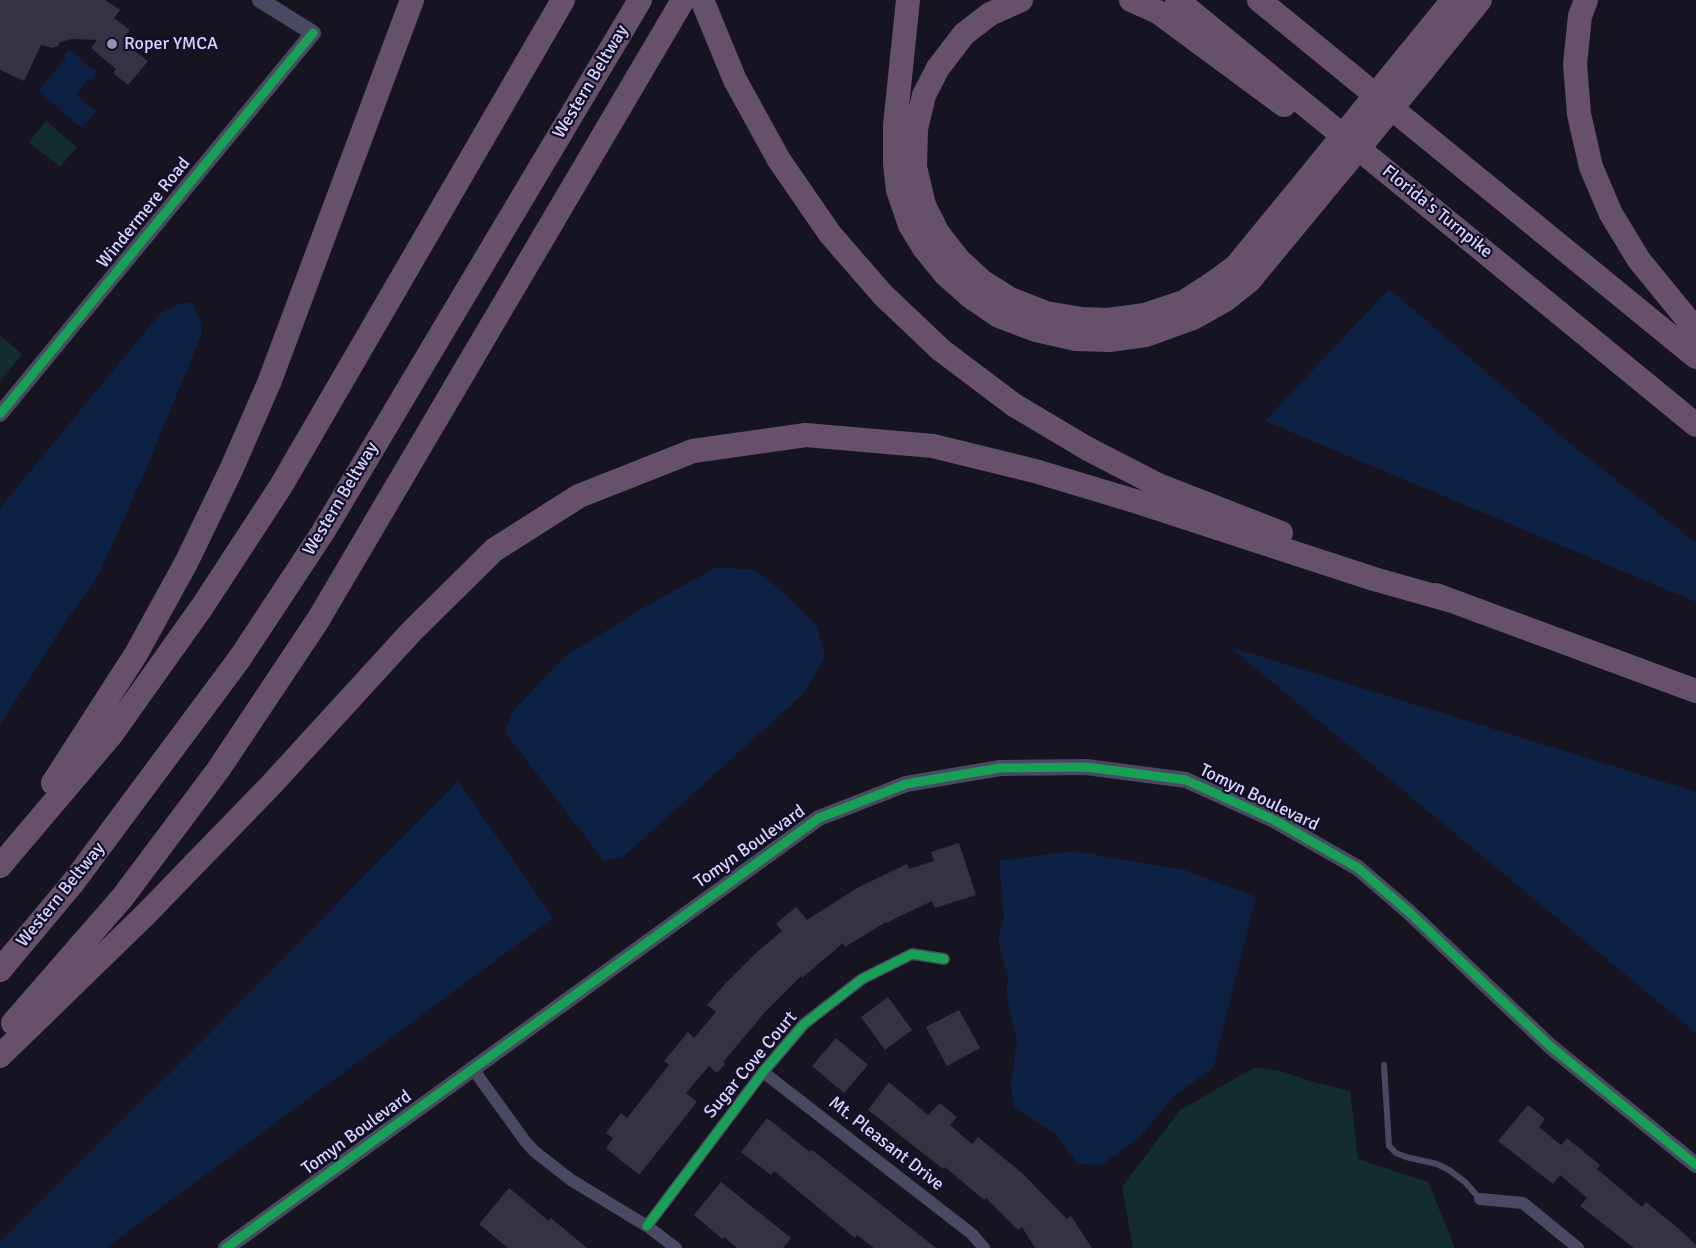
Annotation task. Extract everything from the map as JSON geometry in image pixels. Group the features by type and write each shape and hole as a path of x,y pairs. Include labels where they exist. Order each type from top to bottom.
{"highway":[{"path":"354,151 401,0"},
{"path":"1,865 136,654 186,563 231,470 269,383 412,0"},
{"path":"1,865 111,735 202,607 281,486 563,0"},
{"name":"Western Beltway","path":"0,970 72,884 246,648 323,532 640,0"},
{"path":"0,1038 129,889 218,770 318,620 683,0"},
{"path":"702,0 735,80 779,160 830,234 883,295 941,350 1014,405 1088,449 1158,485 1452,601 1696,690"},
{"path":"908,0 895,125 895,164 898,190 910,225 924,248 945,274 971,297 999,316 1036,330 1076,339 1109,340 1146,335 1193,318 1225,300 1249,280 1322,178 1416,62 1480,0"},
{"path":"1021,0 990,14 964,34 933,77 924,95 916,129 915,167 924,204 938,233 959,261 983,282 1010,299 1046,313 1082,319 1108,320 1145,315 1184,302 1236,266 1322,178"},
{"path":"1131,0 1158,12 1258,87 1406,186"},
{"name":"Florida's Turnpike","path":"1177,0 1696,425"},
{"path":"1259,0 1696,357"},
{"path":"1416,62 1453,0"},
{"path":"1586,0 1580,16 1575,64 1579,114 1591,166 1611,214 1639,260 1696,330"},
{"path":"0,1056 146,914 271,785 412,631 494,550 579,496 693,451 806,435 933,446 1035,471 1374,579 1452,601"}],"street":[{"name":"Windermere Road","path":"1,410 313,33 260,0"},
{"name":"Tomyn Boulevard","path":"226,1248 819,818 906,784 1000,768 1086,767 1186,780 1274,820 1358,868 1409,912 1550,1046 1696,1165"},
{"name":"Sugar Cove Court","path":"647,1226 763,1072 804,1024 862,979 912,954 944,959"},
{"path":"473,1069 534,1151 571,1180 647,1226 676,1248"},
{"name":"Mt. Pleasant Drive","path":"763,1072 972,1234 984,1248"},
{"path":"1480,1199 1523,1203 1578,1248"}],"lane":[{"path":"1384,1065 1389,1146 1396,1153 1406,1157 1437,1164 1449,1170 1465,1182 1480,1199"}],"green space":[{"path":"46,121 77,147 60,167 29,142"},
{"path":"0,335 22,354 0,381"},
{"path":"1255,1067 1280,1071 1350,1091 1358,1159 1428,1182 1455,1248 1133,1248 1122,1187 1180,1110"}],"water":[{"path":"69,49 97,73 91,80 89,78 76,94 96,112 82,128 38,91 66,58 63,55"},
{"path":"1389,289 1563,438 1696,543 1696,602 1265,421"},
{"path":"193,302 201,324 201,335 147,467 98,576 65,622 0,725 0,508 160,314 175,305"},
{"path":"717,567 754,570 782,591 817,626 825,657 802,695 624,856 604,861 505,732 514,710 564,657 643,608"},
{"path":"1230,647 1696,792 1696,1033"},
{"path":"458,781 553,918 106,1248 0,1248 0,1242"},
{"path":"1074,851 1184,870 1256,897 1213,1068 1176,1094 1138,1139 1101,1165 1078,1164 1055,1133 1014,1108 1011,1087 1017,1040 1006,994 1008,978 998,939 1004,917 999,861"}],"building":[{"name":"Roper YMCA","path":"0,0 105,0 120,10 114,18 130,30 125,36 137,45 133,50 148,61 128,85 113,73 116,69 91,48 97,40 72,39 60,42 53,48 41,45 24,81 0,70"},
{"path":"959,843 976,895 935,908 932,901 886,922 845,947 843,943 802,978 801,976 765,1012 723,1062 725,1064 717,1073 709,1066 686,1093 697,1102 639,1175 606,1148 613,1138 606,1133 621,1113 627,1118 669,1065 664,1061 688,1032 694,1038 716,1012 707,1005 756,953 782,931 776,924 796,907 807,920 857,888 907,864 909,869 934,861 931,852"},
{"path":"888,997 912,1030 885,1050 861,1017"},
{"path":"959,1010 980,1048 947,1066 926,1027"},
{"path":"836,1038 868,1065 844,1093 812,1066"},
{"path":"889,1082 928,1115 940,1103 957,1117 950,1125 972,1144 978,1137 1022,1173 1067,1219 1071,1216 1092,1248 1035,1248 1022,1227 1018,1230 986,1198 984,1200 945,1167 943,1169 868,1110"},
{"path":"1528,1105 1545,1119 1539,1127 1561,1145 1567,1138 1600,1165 1597,1169 1642,1207 1646,1202 1679,1229 1696,1245 1696,1248 1634,1248 1580,1206 1587,1198 1560,1175 1553,1184 1498,1141"},
{"path":"767,1118 810,1152 812,1150 936,1248 874,1248 857,1235 855,1238 774,1171 771,1175 741,1152"},
{"path":"721,1182 791,1238 783,1248 737,1248 724,1237 722,1239 694,1215"},
{"path":"509,1188 549,1221 551,1218 587,1248 508,1248 479,1224"}],"cycle path":[{"path":"0,414 313,33"},
{"path":"226,1248 819,818 906,784 1000,768 1086,767 1186,780 1274,820 1358,868 1409,912 1550,1046 1696,1165"},
{"path":"647,1226 763,1072 804,1024 862,979 912,954 944,959"}],"place":[{"name":"Roper YMCA","path":"112,44"}]}
